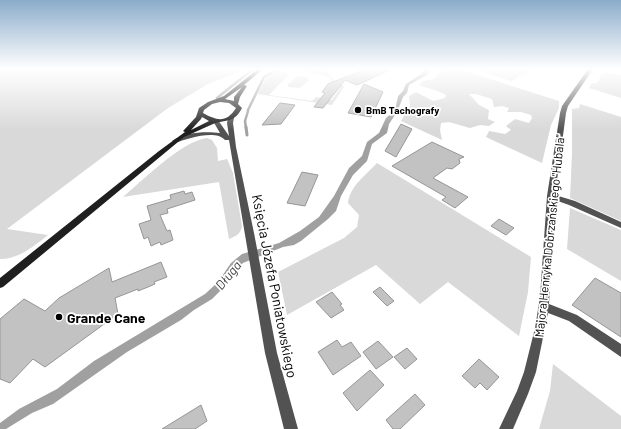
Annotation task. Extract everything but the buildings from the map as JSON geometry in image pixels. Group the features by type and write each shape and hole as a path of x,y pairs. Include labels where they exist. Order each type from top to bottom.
{"main road":[{"path":"0,284 178,139 196,121 204,106 226,97 237,89"},
{"path":"178,139 215,121 231,118 238,110 236,104 237,97 243,89"},
{"path":"218,100 236,104"},
{"path":"200,114 215,121"}],"street":[{"name":"Majora Henryka Dobrzańskiego \"Hubala\"","path":"506,429 522,394 536,350 544,307 551,196 564,109 578,89"},
{"name":"Księcia Józefa Poniatowskiego","path":"231,118 230,123 233,148 252,243 271,353 292,429"},
{"name":"Księcia Józefa Poniatowskiego","path":"215,121 233,148"},
{"path":"178,139 205,133 226,137"},
{"path":"551,196 572,203 621,225"},
{"path":"544,307 573,318 621,351"}],"shaded area":[{"path":"0,89 200,89 168,108 7,229 48,235 32,247 14,257 0,259"},
{"path":"260,89 275,89 269,95 312,101 316,97 332,100 339,89 343,89 332,105 258,94"},
{"path":"431,89 522,89 559,101 559,108 551,125 542,163 486,137 489,131 505,134 511,130 506,126 515,119 529,123 532,118 531,115 521,112 507,112 509,108 502,106 494,107 492,99 476,94 469,94 479,105 489,110 488,119 495,122 489,126 480,125 470,128 449,122 441,123 440,130 442,140 401,121 410,106 409,96 416,92 433,101 445,98 446,95"},
{"path":"592,89 621,89 621,98"},
{"path":"580,104 621,117 621,221 570,198 572,109 579,108"},
{"path":"207,138 212,140 217,148 218,161 227,159 233,173 242,226 236,236 229,239 219,182 123,197 163,162 186,146"},
{"path":"377,163 531,257 528,292 519,336 448,282 420,304 376,265 287,315 278,272 344,238 357,227 359,215 348,203 349,197 359,181"},
{"path":"570,208 621,230 621,281 567,249"},
{"path":"553,364 621,416 621,429 539,429 550,391"}],"water":[{"name":"Długa","path":"404,89 408,89 397,112 389,124 387,133 372,144 367,161 353,175 341,196 336,211 328,219 294,245 283,247 243,263 230,276 223,288 212,299 181,320 127,352 53,404 32,413 6,429 0,429 0,423 19,409 57,389 94,361 205,294 218,282 231,263 242,254 279,243 300,231 319,217 334,196 349,168 362,156 367,142 379,133 386,118 393,112 398,96"}],"waterway":[{"path":"217,98 228,89"},
{"path":"248,110 258,89"},
{"path":"246,128 245,121 248,111"},
{"path":"246,127 247,135"}],"place":[{"name":"BmB Tachografy","path":"358,110"},
{"name":"Grande Cane","path":"59,317"}]}
